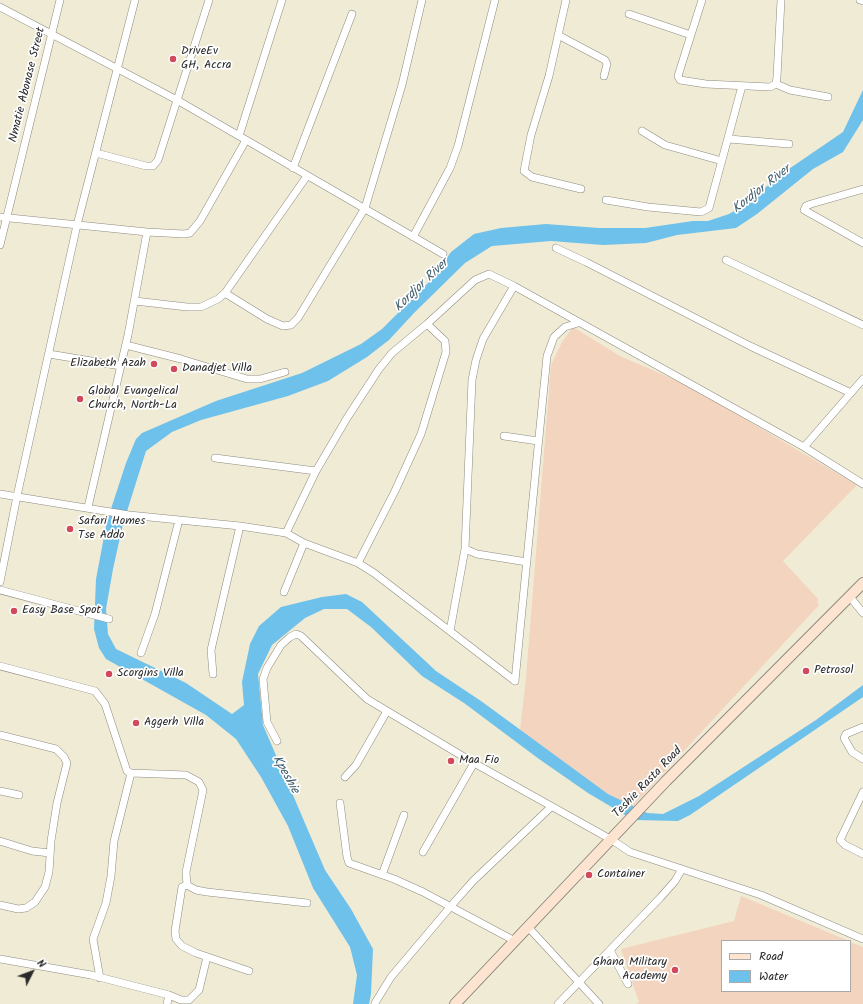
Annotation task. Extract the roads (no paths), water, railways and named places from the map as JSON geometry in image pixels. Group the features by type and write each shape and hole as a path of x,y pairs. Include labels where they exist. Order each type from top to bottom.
{"main road":[{"name":"Teshie Rasta Road","path":"455,1004 529,928 640,809 863,583"}],"street":[{"name":"Nmatie Abonase Street","path":"0,245 4,217 60,0"},
{"path":"0,582 17,496 77,225 135,0"},
{"path":"96,153 146,166 152,166 158,160 209,0"},
{"path":"239,136 282,0"},
{"path":"225,293 267,319 282,326 291,325 298,318 365,208 402,85 422,0"},
{"path":"413,237 450,168 458,146 495,0"},
{"path":"566,0 531,135 524,170 532,177 581,189"},
{"path":"702,0 678,76 680,80 742,86 770,87 776,84 790,90 828,96"},
{"path":"776,84 781,0"},
{"path":"0,7 177,100 443,254"},
{"path":"293,168 352,14"},
{"path":"629,14 691,35"},
{"path":"558,35 604,60 607,64 604,76"},
{"path":"606,200 648,207 701,212 709,208 712,204 742,86"},
{"path":"642,131 666,145 722,161"},
{"path":"729,139 788,144"},
{"path":"4,217 147,232 184,234 195,228 246,140"},
{"path":"135,301 186,307 201,307 225,293 308,176"},
{"path":"863,189 811,204 806,206 804,210 863,243"},
{"path":"88,507 126,345 147,232"},
{"path":"556,248 750,346 851,393"},
{"path":"726,260 863,325"},
{"path":"286,533 316,471 347,418 379,369 392,353 480,277 489,274 514,286 578,323 804,447 862,481"},
{"path":"450,631 465,549 472,380 476,360 483,339 514,286"},
{"path":"0,494 88,507 129,515 240,526 286,533 304,544 358,563 374,573 515,681 547,356 554,337 565,327 578,323"},
{"path":"358,563 395,490 421,434 446,352 445,341 427,324"},
{"path":"126,345 247,378 260,379 285,372"},
{"path":"49,354 121,366"},
{"path":"804,447 863,379"},
{"path":"504,436 538,441"},
{"path":"214,458 316,471"},
{"path":"141,653 155,614 179,520"},
{"path":"213,674 211,650 240,526"},
{"path":"284,592 304,544"},
{"path":"465,549 477,554 527,562"},
{"path":"0,590 110,619"},
{"path":"850,597 863,613"},
{"path":"277,741 267,722 263,679 267,668 281,645 296,634 301,636 367,699 474,763 612,840 630,852 760,895 863,939"},
{"path":"0,666 95,691 103,700 125,768 131,773 186,775 199,782 203,790 186,872 187,885"},
{"path":"345,777 356,765 387,711"},
{"path":"863,727 846,734 844,738 852,752 863,759"},
{"path":"0,735 56,749 64,757 67,764 57,803 49,872 45,887 35,902 26,908 18,909 0,905"},
{"path":"423,852 474,763"},
{"path":"100,978 93,939 106,903 111,876 114,841 131,773"},
{"path":"0,791 19,795"},
{"path":"863,792 840,840 845,845 863,854"},
{"path":"340,803 346,857 349,863 382,874 450,906 515,941"},
{"path":"375,1002 391,977 450,906 551,807"},
{"path":"382,874 404,815"},
{"path":"0,841 32,851 50,853"},
{"path":"558,1004 660,898 675,881 682,869"},
{"path":"187,885 196,890 207,892 307,903"},
{"path":"187,885 182,888 175,931 176,939 182,946 207,957 250,971"},
{"path":"529,928 599,1004"},
{"path":"610,950 628,984"},
{"path":"0,959 91,975 169,995 181,1000 189,1000 194,997 198,990 207,957"},
{"path":"167,1004 169,995"}],"water":[{"path":"863,90 863,120 843,152 813,169 757,214 736,228 677,235 646,243 603,245 551,241 492,246 465,263 389,340 367,357 328,381 288,396 201,420 172,432 146,451 123,524 113,569 106,609 108,634 116,649 186,683 232,714 244,705 242,682 250,644 259,626 281,607 322,597 346,594 362,602 436,671 481,701 608,794 647,813 663,814 699,796 816,720 863,685 863,697 690,815 678,821 636,820 588,793 539,759 464,703 422,676 371,627 347,609 324,609 305,618 272,645 258,674 263,725 325,870 351,909 373,949 371,994 369,1004 353,1004 357,975 350,947 313,888 288,826 261,777 236,739 206,715 106,659 99,648 94,629 96,579 107,521 126,463 136,439 142,433 216,401 302,373 361,344 382,329 432,279 451,252 474,234 501,228 546,224 599,228 645,228 693,221 708,221 729,214 743,206 783,173 843,132"}],"place":[{"name":"DriveEv GH, Accra","path":"173,59"},
{"name":"Elizabeth Azah","path":"154,364"},
{"name":"Danadjet Villa","path":"174,369"},
{"name":"Global Evangelical Church, North-La","path":"80,399"},
{"name":"Safari Homes Tse Addo","path":"70,529"},
{"name":"Easy Base Spot","path":"14,611"},
{"name":"Petrosol","path":"806,671"},
{"name":"Scorgins Villa","path":"109,674"},
{"name":"Aggerh Villa","path":"136,723"},
{"name":"Maa Fio","path":"451,761"},
{"name":"Container","path":"589,875"},
{"name":"Ghana Military Academy","path":"675,970"}],"water label":[{"name":"Kordjor River","path":"762,190"},
{"name":"Kordjor River","path":"422,286"},
{"name":"Kpeshie","path":"285,775"}]}
